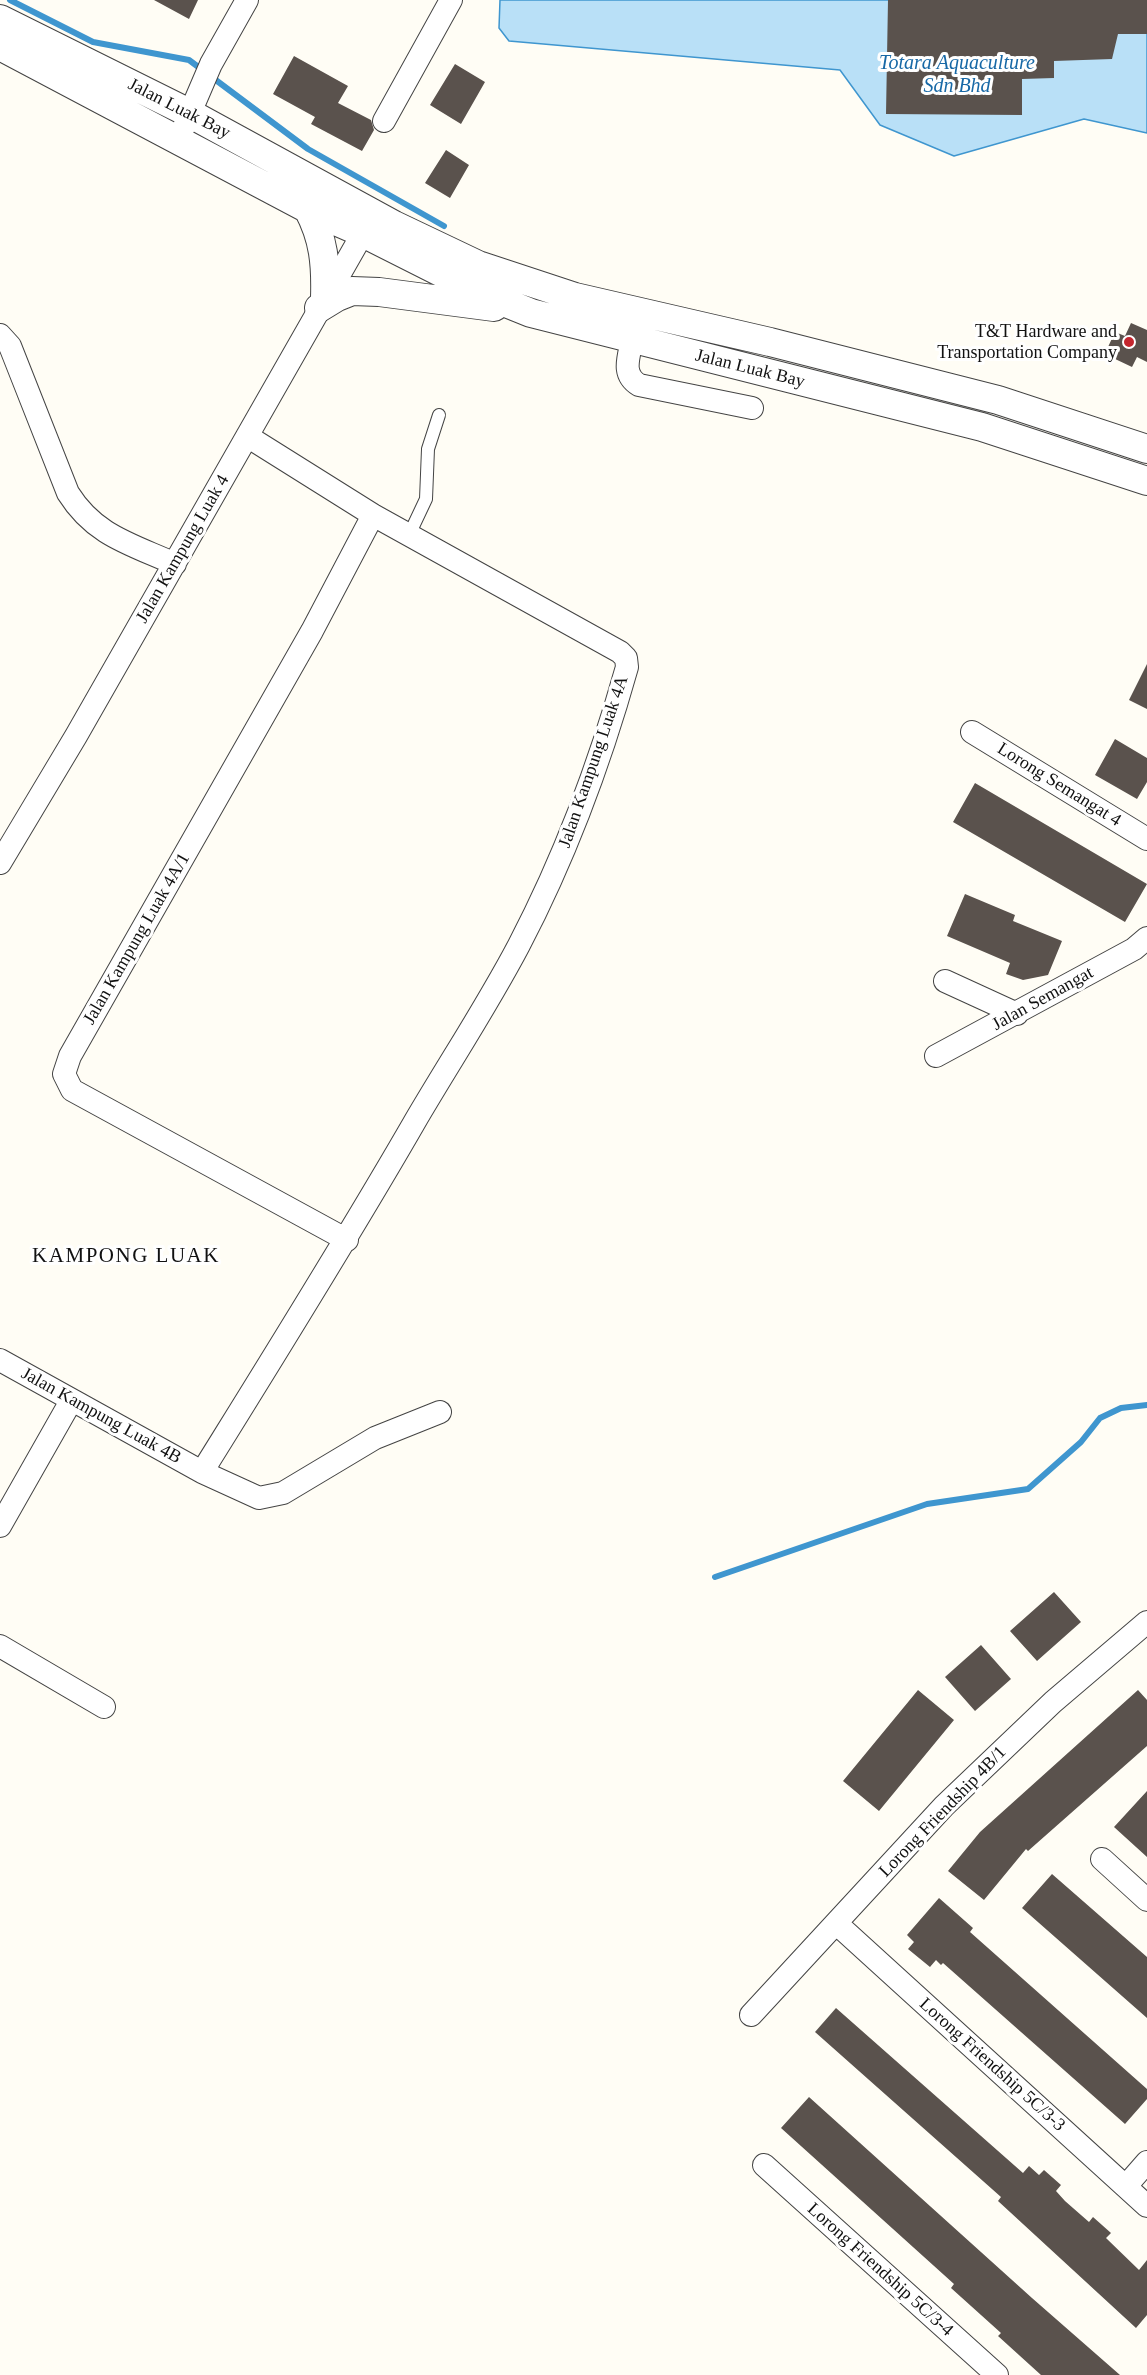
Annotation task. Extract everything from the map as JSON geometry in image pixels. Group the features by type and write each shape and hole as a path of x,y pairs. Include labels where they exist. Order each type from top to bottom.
{"street":[{"path":"180,139 211,64 247,0"},
{"path":"384,121 451,0"},
{"name":"Jalan Luak Bay","path":"0,19 194,102 356,204 478,265 575,297 770,342 998,400 1147,449"},
{"name":"Jalan Luak Bay","path":"0,46 180,139 308,209 363,233 484,294 531,313 982,427 1147,481"},
{"path":"356,204 363,233 394,225"},
{"path":"308,209 322,242 326,261 322,303 352,291 531,313"},
{"name":"Jalan Kampung Luak 4","path":"0,863 175,564 363,233"},
{"path":"0,335 10,346 68,493 80,512 97,528 175,564"},
{"path":"632,339 627,372 630,380 639,385 752,408"},
{"name":"Jalan Kampung Luak 4A","path":"202,1472 341,1251 489,1001 520,943 567,843 609,730 627,668 626,658 620,652 373,516 247,436"},
{"name":"Jalan Kampung Luak 4A/1","path":"341,1251 72,1089 64,1074 70,1056 312,631 373,516"},
{"name":"Lorong Semangat 4","path":"972,732 1147,839"},
{"name":"Jalan Semangat","path":"936,1056 1134,949 1147,938"},
{"path":"945,981 1017,1014"},
{"name":"Jalan Kampung Luak 4B","path":"0,1360 202,1472 259,1498 283,1493 375,1438 440,1412"},
{"path":"0,1526 71,1401"},
{"name":"Lorong Friendship 4B/1","path":"751,2015 944,1806 1053,1701 1147,1622"},
{"path":"0,1646 104,1707"},
{"path":"1102,1859 1147,1900"},
{"name":"Lorong Friendship 5C/3-3","path":"837,1924 1147,2206"},
{"path":"1126,2186 1147,2162"},
{"name":"Lorong Friendship 5C/3-4","path":"764,2165 997,2375"}],"lane":[{"path":"410,535 426,500 428,449 439,415"}],"water":[{"name":"Totara Aquaculture Sdn Bhd","path":"500,0 1147,0 1147,133 1084,119 954,156 880,125 840,70 509,41 499,28"}],"building":[{"path":"154,0 198,0 189,19"},
{"path":"888,0 1147,0 1147,34 1118,34 1112,59 1054,61 1054,78 1022,79 1022,115 886,114"},
{"path":"294,56 348,86 338,103 371,120 374,130 362,151 311,124 315,117 273,94"},
{"path":"455,64 485,82 461,124 430,105"},
{"path":"446,150 469,165 450,198 425,183"},
{"name":"T&T Hardware and Transportation Company","path":"1131,323 1147,330 1147,362 1137,357 1132,367 1113,358 1117,351 1108,347 1115,332 1125,336"},
{"path":"1147,664 1147,709 1129,700"},
{"path":"1115,739 1147,758 1147,782 1137,799 1095,775"},
{"path":"975,783 1147,884 1125,922 953,822"},
{"path":"965,894 1015,915 1013,921 1062,941 1048,975 1023,980 1006,974 1010,963 947,936"},
{"path":"1054,1592 1081,1622 1037,1661 1010,1631"},
{"path":"981,1645 1011,1679 975,1711 945,1677"},
{"path":"918,1690 954,1720 879,1811 843,1781"},
{"path":"1138,1690 1147,1700 1147,1746 1028,1851 1026,1849 984,1900 948,1871 980,1832"},
{"path":"1147,1791 1147,1857 1114,1827"},
{"path":"1052,1874 1147,1957 1147,2018 1022,1908"},
{"path":"939,1898 973,1928 970,1932 1147,2089 1147,2099 1125,2124 943,1963 941,1965 936,1960 930,1967 908,1949 914,1942 907,1935"},
{"path":"836,2008 1023,2173 1029,2166 1039,2175 1044,2170 1061,2185 1056,2191 1065,2201 1089,2222 1093,2217 1111,2233 1106,2238 1139,2270 1147,2260 1147,2315 1136,2328 998,2201 1001,2197 815,2032"},
{"path":"809,2097 1120,2375 1041,2375 998,2336 1001,2333 951,2288 954,2284 781,2128"}],"waterway":[{"path":"10,0 93,42 189,60 308,149 444,226"},
{"path":"715,1577 927,1504 1028,1489 1081,1442 1100,1418 1121,1408 1147,1405"}],"place":[{"name":"T&T Hardware and Transportation Company","path":"1129,342"}],"district":[{"name":"KAMPONG LUAK","path":"126,1256"}]}
